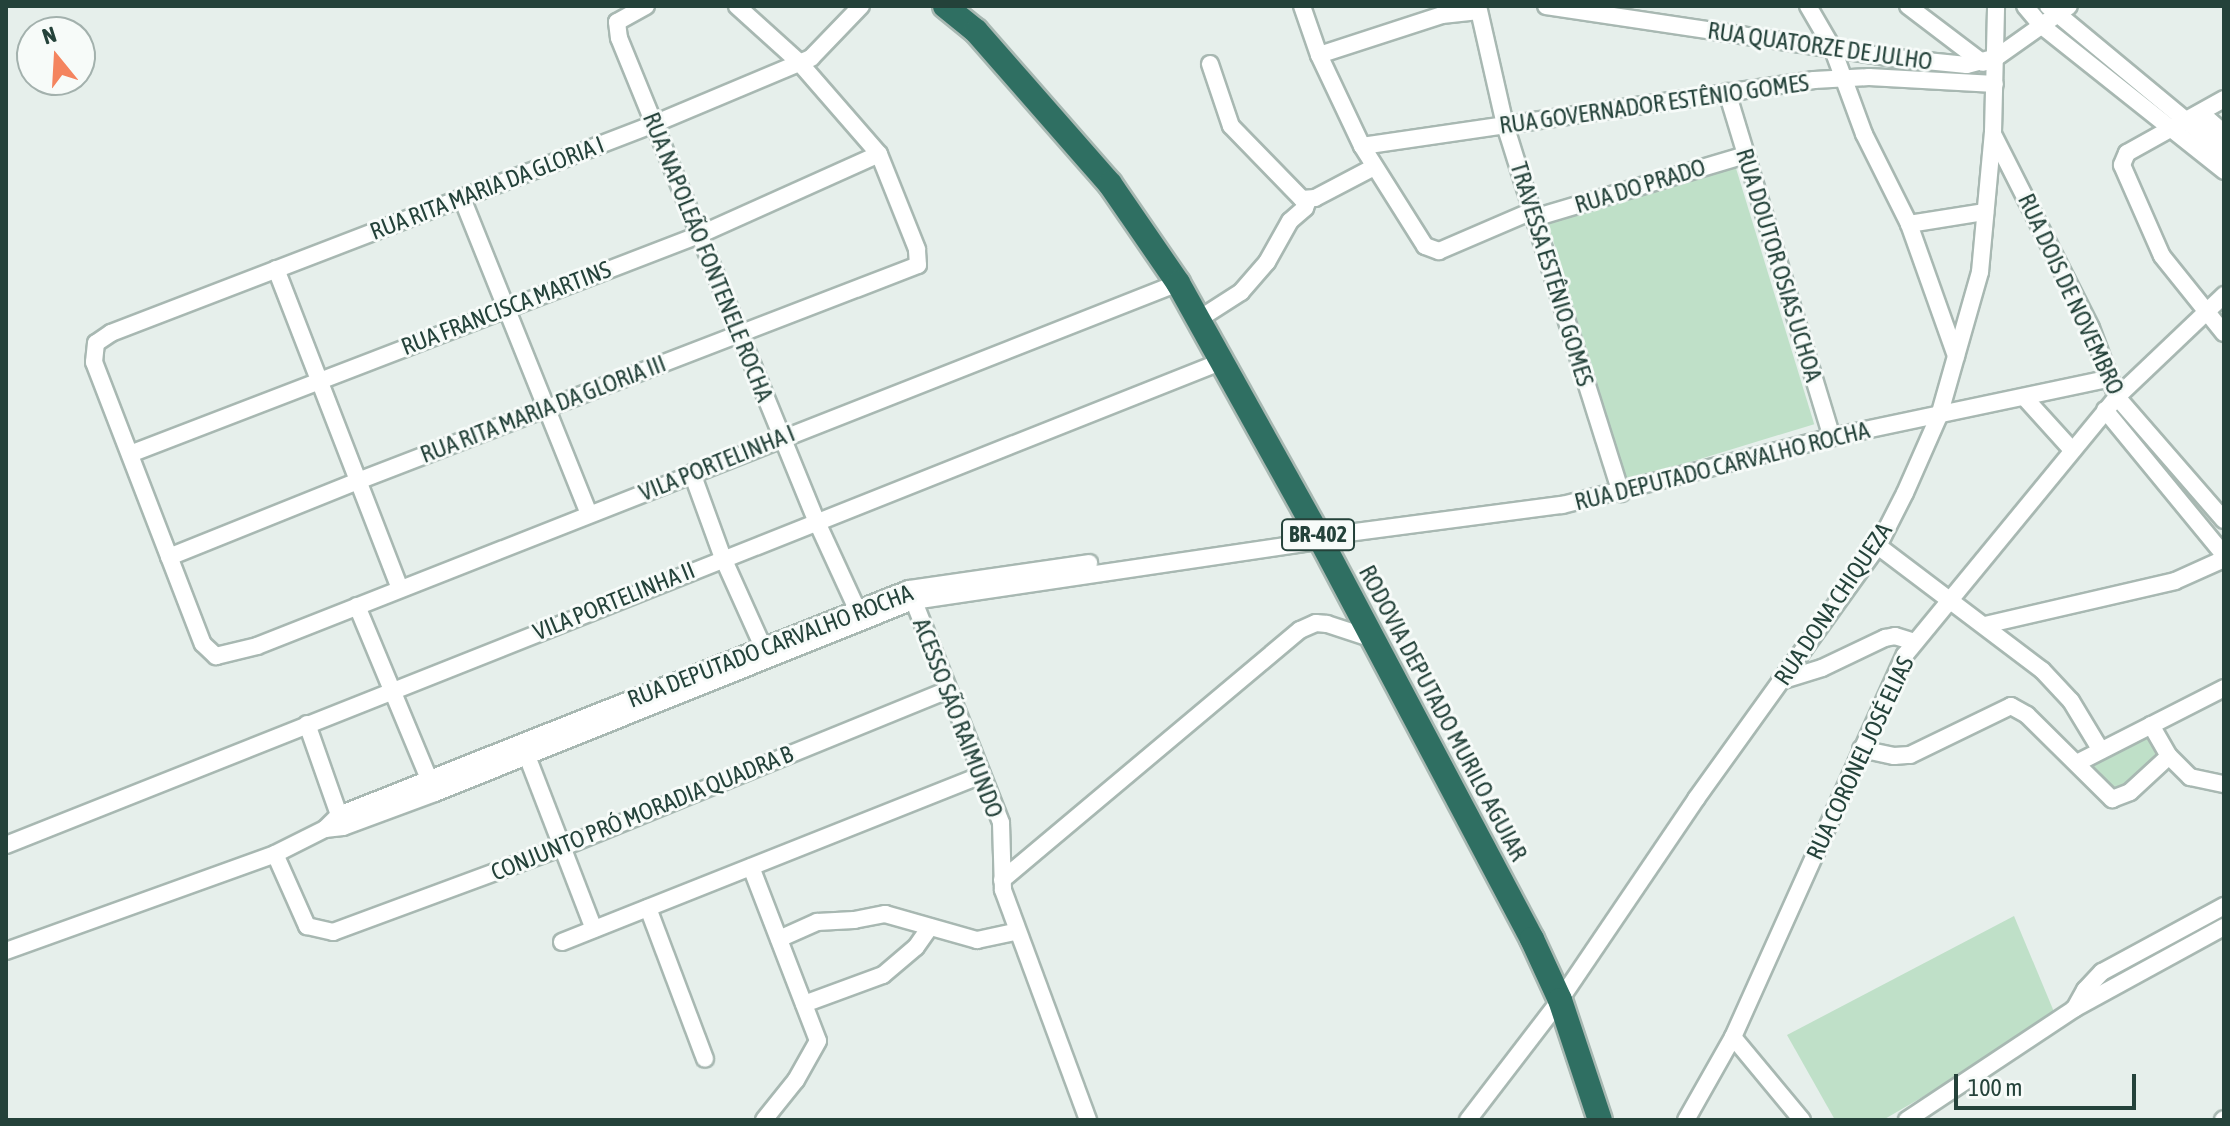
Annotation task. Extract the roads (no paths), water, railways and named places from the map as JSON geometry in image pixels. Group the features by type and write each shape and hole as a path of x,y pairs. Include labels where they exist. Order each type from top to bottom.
{"highway":[{"name":"RODOVIA DEPUTADO MURILO AGUIAR","path":"945,6 976,31 1110,184 1178,283 1323,536 1373,639 1532,939 1560,1000 1600,1120"}],"street":[{"name":"RUA NAPOLEÃO FONTENELE ROCHA","path":"646,6 617,22 619,38 781,438 860,616"},
{"path":"737,6 800,63 879,154"},
{"name":"RUA RITA MARIA DA GLORIA I","path":"130,454 94,362 96,343 111,333 654,124 800,63 811,58 861,6"},
{"path":"1199,319 1241,292 1267,262 1290,221 1305,208 1308,200 1374,167 1319,55 1302,6"},
{"name":"RUA QUATORZE DE JULHO","path":"1548,6 1949,65 1990,60"},
{"path":"1808,6 1832,47 1864,134 1909,224 1956,356"},
{"path":"1908,6 1990,60 2042,26 2058,9 2118,76"},
{"name":"RUA DONA CHIQUEZA","path":"1468,1120 1560,1000 1780,681 1878,546 1939,416 1980,272 1993,132 1995,84 1990,60 1996,6"},
{"path":"2025,6 2042,26 2187,122 2224,152"},
{"path":"1319,55 1442,15 1478,8"},
{"name":"TRAVESSA ESTÊNIO GOMES","path":"1478,8 1505,125 1621,493"},
{"path":"1210,64 1231,126 1293,192 1308,200"},
{"name":"RUA GOVERNADOR ESTÊNIO GOMES","path":"1362,146 1727,92 1844,78 1995,84"},
{"name":"RUA DOUTOR OSIAS UCHOA","path":"1727,92 1832,437"},
{"path":"2223,101 2127,153 2122,165 2162,256 2224,333"},
{"path":"2187,122 2224,133"},
{"path":"2187,122 2224,171"},
{"name":"RUA DOIS DE NOVEMBRO","path":"1993,132 2091,328 2117,397 2224,520"},
{"name":"RUA FRANCISCA MARTINS","path":"130,454 318,378 699,235 879,154"},
{"name":"RUA RITA MARIA DA GLORIA III","path":"169,557 546,407 918,265 917,249 879,154"},
{"name":"RUA DO PRADO","path":"1374,167 1419,239 1432,252 1533,214 1746,155"},
{"path":"462,198 589,514"},
{"path":"1909,224 1985,212"},
{"path":"276,269 400,589"},
{"name":"VILA PORTELINHA I","path":"169,557 203,644 216,656 257,646 1178,283"},
{"name":"RUA CORONEL JOSÉ ELIAS","path":"1686,1120 1733,1037 1895,674 1915,642 2105,410 2224,295"},
{"name":"VILA PORTELINHA II","path":"6,845 816,520 1223,361"},
{"name":"RUA DEPUTADO CARVALHO ROCHA","path":"9,951 275,854 341,821 911,595 1562,505 1621,493 1832,437 2108,379"},
{"path":"2024,397 2072,450"},
{"path":"1985,625 2175,581 2224,557 2105,410"},
{"path":"130,454 169,557"},
{"path":"692,473 723,558 766,654"},
{"path":"1878,546 1985,625 2058,685 2100,749"},
{"name":"ACESSO SÃO RAIMUNDO","path":"911,595 1001,823 1002,880 1016,932 1088,1120"},
{"path":"357,606 432,787"},
{"path":"1002,880 1300,630 1316,623 1327,624 1373,639"},
{"path":"1780,681 1822,668 1885,638 1895,636 1915,642"},
{"path":"2077,763 2224,688"},
{"name":"CONJUNTO PRÓ MORADIA QUADRA B","path":"275,854 307,926 333,932 563,847 948,690"},
{"path":"1861,749 1894,756 1910,755 2011,706 2027,715 2104,794 2116,800 2130,792 2169,756"},
{"path":"307,724 341,821"},
{"path":"2151,725 2169,756 2195,780 2223,782"},
{"path":"525,749 594,929"},
{"path":"562,942 982,775"},
{"path":"751,867 818,1041 796,1080 764,1120"},
{"path":"2074,1009 2085,990 2102,972 2224,906"},
{"path":"648,908 705,1059"},
{"path":"779,939 817,922 885,914 977,940 1016,932"},
{"path":"804,1004 883,975 916,947 930,927"},
{"path":"1907,1120 2074,1009 2224,927"},
{"path":"1733,1037 1802,1120"}]}
